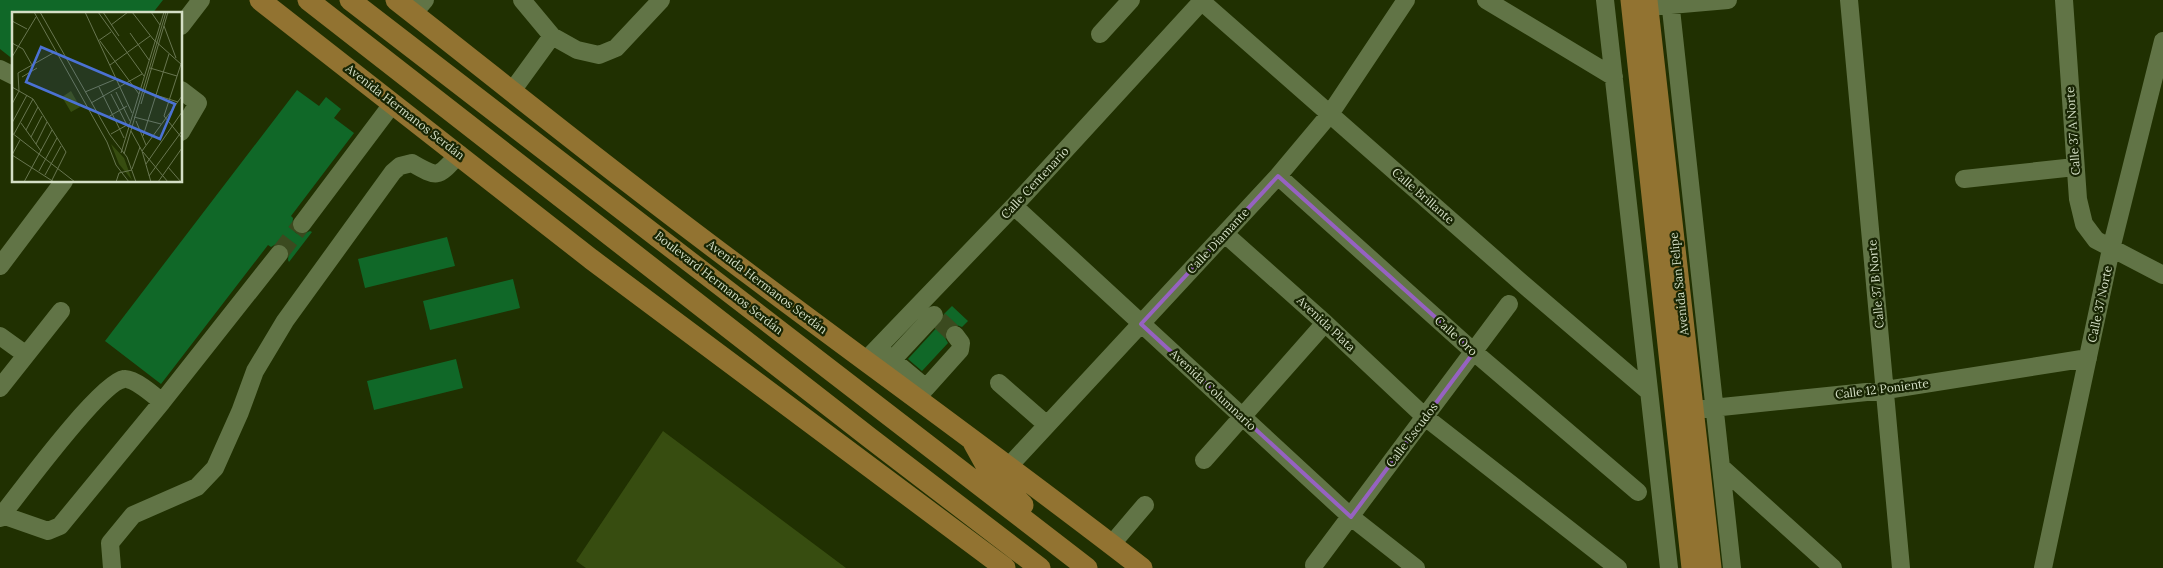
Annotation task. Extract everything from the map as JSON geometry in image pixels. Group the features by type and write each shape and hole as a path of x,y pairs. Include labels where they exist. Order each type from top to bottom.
{"main road":[{"name":"Avenida Hermanos Serdán","path":"260,0 591,259 1005,568"},
{"path":"281,0 292,24"},
{"path":"298,0 315,42"},
{"path":"308,0 870,438 1040,568"},
{"name":"Boulevard Hermanos Serdán","path":"350,0 1087,568"},
{"name":"Avenida Hermanos Serdán","path":"396,0 419,7 512,91 630,184 786,301 879,360 972,439 1127,559"},
{"name":"Avenida San Felipe","path":"1639,4 1684,411 1692,568"},
{"path":"459,154 543,183"},
{"path":"579,176 630,184"},
{"path":"786,301 788,314 794,322 847,367 854,378 856,390"},
{"name":"Avenida San Felipe","path":"1684,411 1711,568"},
{"path":"972,439 989,471 1024,506 1032,526"}],"street":[{"path":"182,25 201,0"},
{"path":"522,0 552,36 577,50 598,55 616,48 661,0"},
{"path":"1100,34 1131,0"},
{"name":"Calle Diamante","path":"1009,466 1278,176 1330,114 1406,0"},
{"path":"1486,0 1614,77"},
{"path":"1605,0 1669,568"},
{"path":"1639,4 1728,0"},
{"name":"Calle 37 B Norte","path":"1849,0 1901,568"},
{"name":"Calle 37 A Norte","path":"2064,0 2075,167 2078,200 2084,224 2096,240 2163,275"},
{"name":"Calle Brillante","path":"1201,1 1523,284 1648,391"},
{"name":"Calle Centenario","path":"879,360 921,302 1014,206 1201,1"},
{"name":"Avenida San Felipe","path":"1670,3 1732,568"},
{"path":"512,91 552,36"},
{"name":"Calle 37 Norte","path":"2043,568 2111,249 2163,41"},
{"path":"0,69 12,75"},
{"path":"182,91 198,103 182,130"},
{"path":"302,224 393,103"},
{"path":"112,568 110,542 133,515 197,487 215,468 240,412 255,371 285,321 393,172 400,166 412,163 430,174 438,174 459,154"},
{"path":"1964,179 2075,167"},
{"name":"Calle Oro","path":"1278,176 1474,352 1638,492"},
{"path":"0,266 63,182"},
{"name":"Avenida Columnario","path":"1014,206 1351,517 1416,568"},
{"name":"Avenida Plata","path":"1225,234 1325,323 1425,417 1618,568"},
{"path":"162,402 131,380 124,378 116,382 78,420 1,516 48,531 60,526 162,402 279,254"},
{"path":"879,360 937,317 921,302"},
{"name":"Calle Escudos","path":"1314,565 1509,304"},
{"path":"0,388 25,354 61,311"},
{"path":"1204,460 1325,323"},
{"path":"921,394 962,347 962,343 955,335"},
{"path":"0,336 25,354"},
{"name":"Calle 12 Poniente","path":"1684,411 1886,390 2088,358"},
{"path":"999,383 1047,425"},
{"path":"1721,467 1833,568"},
{"path":"1127,559 1145,505"}],"highlighted area":[{"path":"1278,176 1474,352 1351,517 1141,324"}],"green space":[{"path":"663,431 846,568 586,568 576,561"}],"building":[{"path":"0,0 163,0 154,12 12,12 12,58 0,49"},
{"path":"297,90 319,106 326,97 341,109 334,118 354,133 291,216 293,218 292,228 296,233 301,235 312,232 289,262 289,251 285,245 276,244 271,247 268,245 161,384 105,341"},
{"path":"447,237 455,266 365,288 358,259"},
{"path":"513,279 520,308 430,330 423,301"},
{"path":"952,306 968,321 962,327 954,324 948,327 944,336 948,343 922,371 908,359 942,322 944,314"},
{"path":"456,359 463,388 374,410 367,381"}],"tunnel":[{"path":"279,254 302,224"},
{"path":"939,320 955,335"}]}
